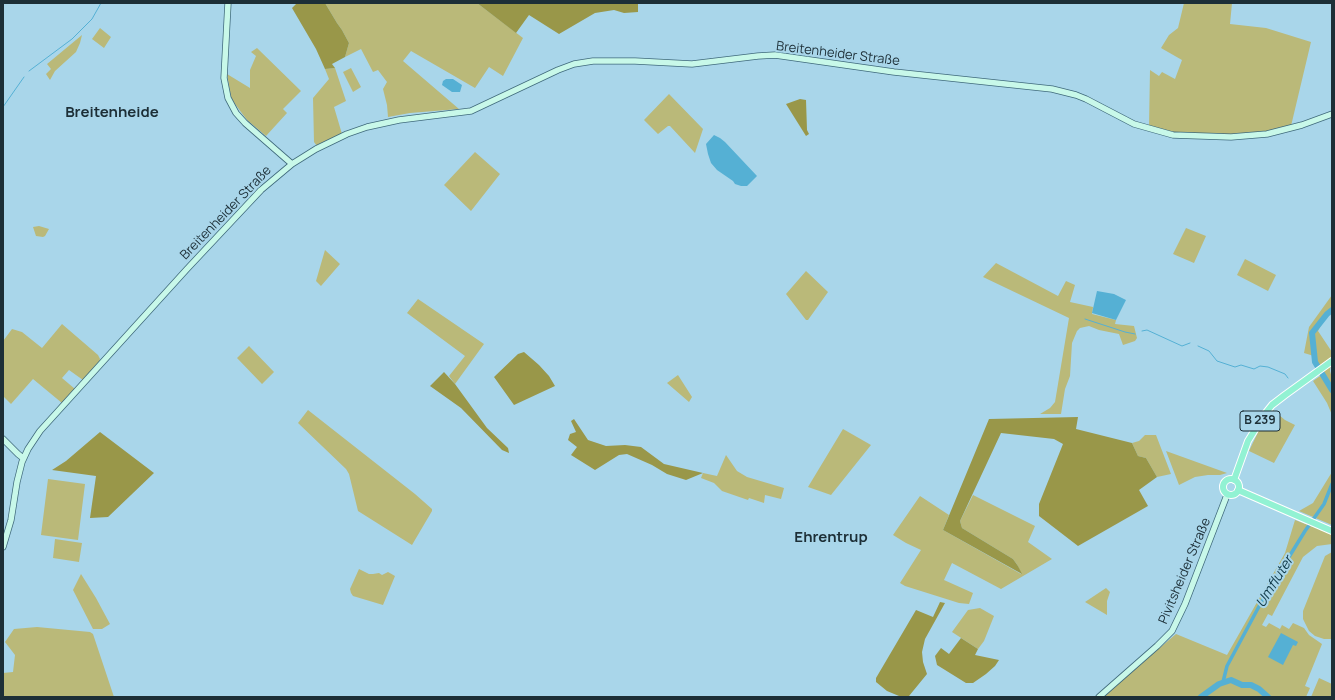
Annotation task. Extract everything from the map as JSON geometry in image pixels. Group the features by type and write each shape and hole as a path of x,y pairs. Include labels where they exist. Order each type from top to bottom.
{"main road":[{"name":"Pivitsheider Straße","path":"1227,495 1224,492 1223,484 1226,480 1234,480 1248,441 1264,415 1272,405 1332,361"},
{"path":"1227,495 1234,495 1238,490 1238,483 1234,480"},
{"path":"1238,490 1332,531"}],"street":[{"path":"228,3 224,78 228,98 236,113 245,123 292,164"},
{"name":"Breitenheider Straße","path":"3,547 10,520 19,471 28,449 40,431 187,269 250,201 276,176 292,164 331,142 367,127 399,120 471,111 563,68 592,61 621,60 692,64 775,55 900,73 1044,87 1076,95 1134,124 1164,133 1185,136 1241,137 1267,134 1302,125 1332,114"},
{"path":"3,439 24,458"},
{"name":"Pivitsheider Straße","path":"1099,697 1172,631 1185,604 1227,495"}],"shaded area":[{"path":"297,3 325,3 342,30 349,43 345,57 332,64 335,68 325,69 316,49 292,8"},
{"path":"325,3 477,3 523,38 503,76 489,67 475,88 411,51 403,61 459,109 410,113 388,117 383,89 387,82 378,70 373,72 361,49 345,57 349,43"},
{"path":"477,3 638,3 638,12 624,13 614,10 595,13 559,34 529,15 516,33"},
{"path":"1184,3 1232,3 1230,24 1266,28 1311,42 1291,126 1277,131 1235,135 1179,133 1149,127 1150,70 1159,76 1162,72 1175,79 1182,60 1161,48 1169,35 1178,28"},
{"path":"100,28 111,37 104,48 92,39"},
{"path":"82,35 76,52 55,71 50,80 46,74 51,69 47,64"},
{"path":"257,48 301,91 283,109 287,113 266,136 247,120 235,104 231,97 227,74 250,88 250,70 256,56 251,52"},
{"path":"335,68 346,101 334,107 342,134 317,146 314,142 313,98 329,79 325,69"},
{"path":"351,68 361,87 353,92 343,72"},
{"path":"669,94 703,129 695,153 670,126 658,134 644,120"},
{"path":"800,99 806,100 807,130 809,134 806,136 786,104"},
{"path":"475,152 500,174 471,211 444,185"},
{"path":"39,226 49,229 43,237 36,236 33,227"},
{"path":"1186,228 1206,236 1194,263 1173,254"},
{"path":"325,250 340,264 321,286 316,281"},
{"path":"1245,259 1276,275 1268,291 1237,275"},
{"path":"996,263 1058,296 1066,281 1075,285 1070,302 1093,307 1092,314 1116,320 1115,324 1134,326 1137,338 1135,341 1123,345 1119,334 1099,330 1089,326 1080,328 1077,331 1072,343 1070,376 1065,389 1061,414 1040,414 1050,408 1055,402 1069,318 983,277"},
{"path":"806,271 828,292 808,320 806,320 786,294"},
{"path":"1332,295 1332,310 1327,314 1318,331 1332,352 1330,371 1332,378 1332,415 1327,403 1313,381 1323,374 1315,362 1314,356 1304,353 1309,327"},
{"path":"418,299 484,344 455,384 449,376 465,356 407,313"},
{"path":"62,324 98,355 100,359 99,362 83,380 69,370 62,378 75,389 62,403 33,379 11,404 3,396 3,341 12,329 22,332 42,348"},
{"path":"249,346 274,372 262,384 237,358"},
{"path":"524,352 539,365 549,376 555,386 514,405 494,377 518,354"},
{"path":"444,372 455,384 487,428 508,448 509,453 502,450 461,408 430,386"},
{"path":"678,375 692,397 689,402 667,383"},
{"path":"308,410 432,509 412,545 358,511 349,474 346,469 298,423"},
{"path":"1273,410 1285,420 1295,425 1274,463 1249,451 1261,426"},
{"path":"1078,417 1076,429 1132,443 1138,456 1146,458 1157,477 1139,490 1148,506 1078,546 1039,516 1039,504 1063,444 1054,439 1001,433 960,521 962,528 1013,559 1022,574 943,530 989,419"},
{"path":"574,419 588,440 606,446 625,445 641,447 664,464 703,473 686,480 667,474 652,465 627,454 619,455 595,470 571,455 577,447 568,440 570,434 576,432 571,421"},
{"path":"843,429 871,445 831,495 808,487"},
{"path":"100,432 154,473 108,517 90,518 96,476 52,470 66,461"},
{"path":"1145,435 1156,435 1171,474 1157,477 1146,458 1138,456 1132,443 1139,441"},
{"path":"1166,451 1227,473 1195,477 1179,485"},
{"path":"726,455 737,471 747,477 784,488 781,499 765,495 764,503 749,498 748,500 722,491 714,483 701,478 703,473 717,476"},
{"path":"1332,472 1332,525 1299,511 1313,503"},
{"path":"48,479 85,484 78,540 41,535"},
{"path":"973,495 1035,526 1028,542 1052,559 1001,589 952,563 944,580 973,593 969,604 959,603 905,586 900,583 921,550 893,535 920,496 949,515 943,530 1021,574 1013,559 962,528 960,521"},
{"path":"1295,520 1332,534 1332,544 1317,546 1303,557 1272,616 1268,614 1262,625 1266,627 1269,623 1280,629 1282,625 1289,629 1293,623 1304,628 1309,635 1322,644 1305,686 1310,688 1306,697 1102,697 1176,634 1227,655 1285,553"},
{"path":"55,539 82,543 79,562 53,558"},
{"path":"1332,552 1332,639 1324,639 1315,636 1309,631 1303,619 1303,611 1325,556"},
{"path":"359,569 369,574 379,573 382,575 388,572 395,576 383,605 353,596 351,593 350,589"},
{"path":"81,574 110,624 102,629 93,629 73,590"},
{"path":"1106,588 1110,592 1107,601 1107,615 1085,602"},
{"path":"940,602 945,603 925,639 922,652 923,662 927,674 909,696 899,696 887,691 876,682 876,678 916,610 933,617"},
{"path":"980,608 994,616 984,641 978,649 952,632 968,610"},
{"path":"37,627 90,632 93,634 114,697 3,697 3,673 13,672 15,655 5,642 14,629"},
{"path":"961,638 978,649 975,655 999,660 986,674 973,683 966,683 937,665 935,656 941,648 949,654"},
{"path":"1319,678 1332,684 1332,697 1311,697"}],"water":[{"path":"446,79 453,79 462,85 460,92 452,92 442,85 443,81"},
{"path":"714,135 725,142 757,176 747,186 735,184 717,170 711,163 706,144"},
{"path":"1097,291 1114,294 1126,300 1116,320 1092,313"},
{"path":"1281,633 1298,642 1296,646 1293,645 1283,665 1268,657"}],"waterway":[{"path":"29,71 72,39 92,19 101,3"},
{"path":"3,107 24,77"},
{"path":"1332,310 1312,333 1315,362 1332,390"},
{"path":"1085,319 1135,334"},
{"path":"1142,331 1147,330 1182,346 1190,343"},
{"path":"1198,346 1209,351 1217,361 1235,367 1241,365 1254,369 1260,366 1268,367 1285,374 1288,378"},
{"name":"Umfluter","path":"1223,682 1227,666 1263,599 1305,531 1324,504 1332,484"},
{"path":"1201,697 1219,684 1231,680 1242,685 1251,685 1259,689 1268,697"}],"district":[{"name":"Breitenheide","path":"112,113"},
{"name":"Ehrentrup","path":"831,538"}]}
